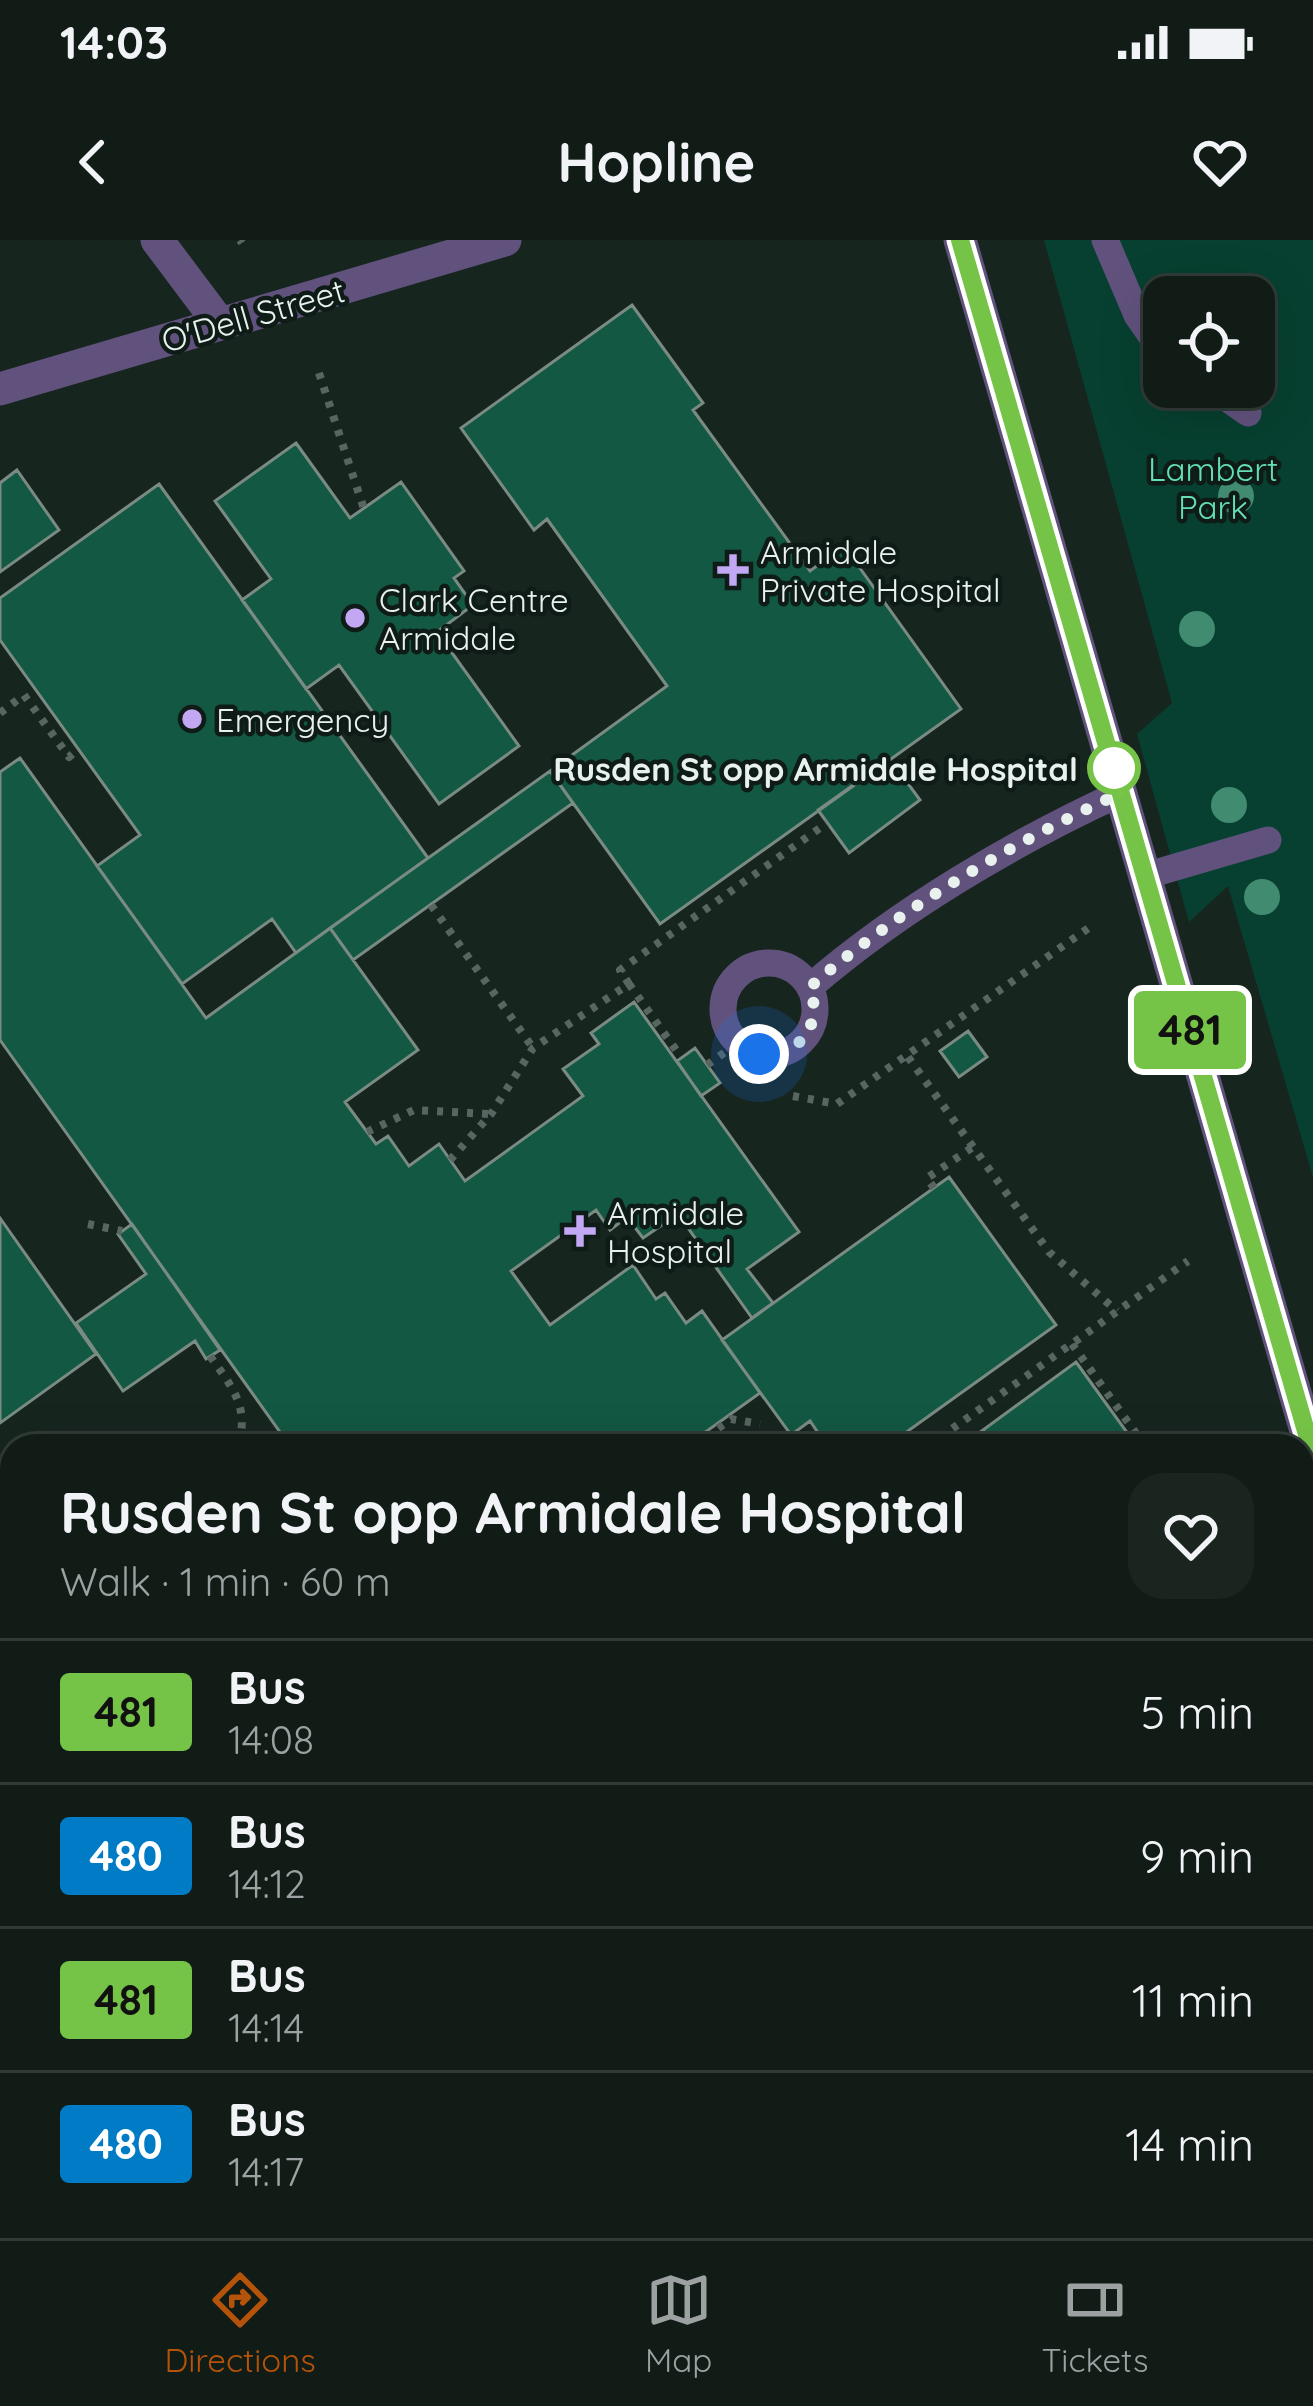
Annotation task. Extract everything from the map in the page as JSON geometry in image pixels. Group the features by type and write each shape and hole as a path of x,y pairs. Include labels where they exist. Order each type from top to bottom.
{"street":[{"path":"157,240 220,324"},
{"name":"O'Dell Street","path":"0,389 505,240"},
{"path":"960,240 1307,1434"}],"lane":[{"path":"1105,240 1143,324"},
{"path":"1241,408 1248,413"},
{"path":"810,987 844,958 1030,835 1121,793"},
{"path":"1145,876 1268,839"},
{"path":"774,962 789,967 810,987 815,1002 814,1019 801,1042 788,1052 772,1055 738,1043 724,1020 723,1004 735,977 748,967 774,962"}],"path":[{"path":"319,373 364,508"},
{"path":"0,713 24,695 69,757 78,749"},
{"path":"682,1057 620,970 827,823"},
{"path":"431,905 533,1048"},
{"path":"793,1096 837,1104 1090,927"},
{"path":"450,1160 490,1114 533,1048 629,984"},
{"path":"707,1065 738,1043"},
{"path":"908,1057 1049,1252 1117,1311"},
{"path":"367,1132 414,1110 490,1114"},
{"path":"934,1188 928,1178 973,1147"},
{"path":"88,1224 122,1231"},
{"path":"945,1434 1188,1261"},
{"path":"1072,1344 1136,1434"},
{"path":"210,1356 242,1401 242,1434"},
{"path":"710,1434 731,1419 760,1424"}],"green space":[{"name":"Lambert Park","path":"1044,240 1313,240 1313,1177 1228,886 1189,922 1137,734 1172,703"}],"building":[{"path":"632,305 703,403 693,410 810,571 844,546 961,709 660,924 550,771 667,686 547,519 534,530 461,428"},
{"name":"Clark Centre Armidale","path":"296,443 350,518 401,482 464,571 454,578 473,605 437,632 519,746 439,804 339,665 306,689 242,600 271,579 215,501"},
{"path":"17,470 59,530 0,572 0,483"},
{"name":"Emergency","path":"159,484 428,858 296,953 272,919 182,984 97,866 140,835 0,640 0,598"},
{"path":"20,758 206,1018 330,928 418,1050 345,1102 376,1144 388,1136 409,1166 439,1144 465,1181 583,1096 563,1069 599,1044 591,1033 634,1002 799,1232 747,1269 773,1303 752,1318 678,1214 643,1238 627,1217 610,1230 596,1210 511,1271 550,1325 633,1265 656,1299 665,1293 686,1323 702,1311 760,1393 703,1434 281,1434 0,1040 0,772"},
{"path":"890,759 920,800 849,853 818,810"},
{"path":"550,771 573,803 353,960 330,928"},
{"path":"968,1031 987,1057 959,1077 940,1051"},
{"path":"695,1048 720,1083 701,1096 677,1061"},
{"path":"949,1177 1056,1325 904,1434 819,1434 810,1421 790,1434 722,1340"},
{"path":"0,1218 96,1354 0,1423"},
{"path":"132,1224 220,1350 206,1359 195,1341 123,1391 76,1323 146,1274 118,1234"},
{"path":"1076,1362 1128,1434 986,1434 983,1430"}],"bus line":[{"name":"481","path":"960,240 1307,1434"}],"place":[{"name":"Armidale Private Hospital","path":"733,570"},
{"name":"Clark Centre Armidale","path":"355,618"},
{"name":"Emergency","path":"192,719"},
{"name":"Rusden St opp Armidale Hospital","path":"1114,768"},
{"name":"Armidale Hospital","path":"580,1231"}],"route":[{"path":"759,1054 788,1052 801,1042 814,1019 810,987 844,958 1030,835 1121,793 1114,768"}]}
